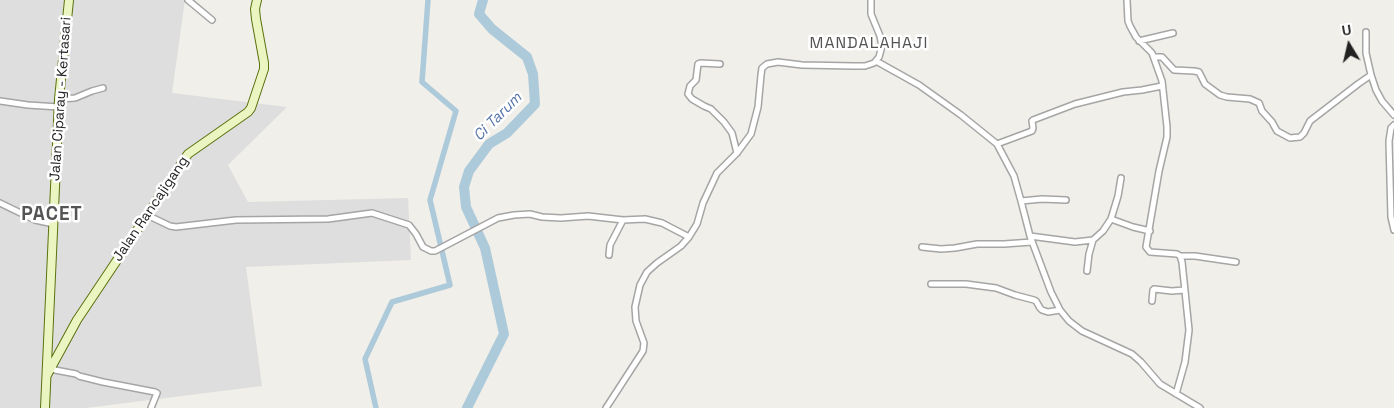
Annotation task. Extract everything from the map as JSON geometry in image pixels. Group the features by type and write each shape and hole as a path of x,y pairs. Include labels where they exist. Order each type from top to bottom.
{"main road":[{"name":"Jalan Ciparay - Kertasari","path":"45,408 49,371 59,103 69,0"},
{"name":"Jalan Rancajigang","path":"49,371 77,320 188,154 251,108 264,63 256,19 255,9 257,0"}],"street":[{"path":"188,0 212,20"},
{"path":"606,408 643,351 644,343 636,321 635,307 640,285 647,272 682,246 689,237 697,224 703,203 717,173 747,140 755,123 760,96 761,71 764,66 771,62 802,65 870,65 876,61 882,46 871,14 871,0"},
{"path":"1127,0 1128,21 1136,38 1150,50 1154,58 1162,86 1167,127 1167,137 1146,244 1148,250 1180,256 1195,256 1236,262"},
{"path":"1366,32 1366,53 1376,90 1394,115"},
{"path":"1139,41 1173,33"},
{"path":"1154,58 1162,57 1174,70 1199,72 1205,84 1220,95 1250,99 1259,103 1262,111 1272,122 1276,131 1290,138 1300,137 1310,121 1372,75"},
{"path":"876,61 919,85 997,144 1014,176 1030,236 1051,292 1060,310 1069,321 1082,331 1132,354 1155,380 1166,389 1200,408"},
{"path":"720,64 698,64 696,80 690,86 688,94 692,99 711,109 724,122 732,133 737,153"},
{"path":"997,144 1032,131 1033,120 1075,104 1123,92 1162,86"},
{"path":"0,101 28,105 59,103 103,88"},
{"path":"1394,125 1391,128 1389,141 1391,217 1394,230"},
{"path":"1030,236 1075,242 1093,240 1103,232 1111,219 1121,178"},
{"path":"1021,201 1042,199 1066,200"},
{"path":"0,203 36,220 54,224"},
{"path":"147,215 170,226 176,226 236,220 328,219 372,213 409,225 423,247 431,251 438,250 470,231 505,216 530,214 561,218 588,216 623,220 645,219 662,222 689,237"},
{"path":"1111,219 1150,231"},
{"path":"609,255 610,245 623,220"},
{"path":"1087,271 1093,240"},
{"path":"922,246 941,249 977,244 1032,242"},
{"path":"1176,394 1186,362 1189,330 1180,256"},
{"path":"931,284 966,284 996,288 1034,300 1042,310 1048,312 1060,310"},
{"path":"1152,301 1154,289 1184,290"},
{"path":"49,371 55,370 76,374 103,382 155,392 157,394 151,408"}],"shaded area":[{"path":"0,0 185,0 172,93 287,107 228,165 248,202 408,198 411,260 246,267 262,386 86,408 0,408"}],"waterway":[{"path":"376,408 365,359 392,302 450,285 430,200 456,111 422,82 428,0"},
{"name":"Ci Tarum","path":"467,408 504,334 485,248 466,207 464,187 469,171 489,144 507,133 535,104 533,74 527,57 492,29 479,14 483,0"}],"district":[{"name":"MANDALAHAJI","path":"869,44"},
{"name":"PACET","path":"52,215"}]}
